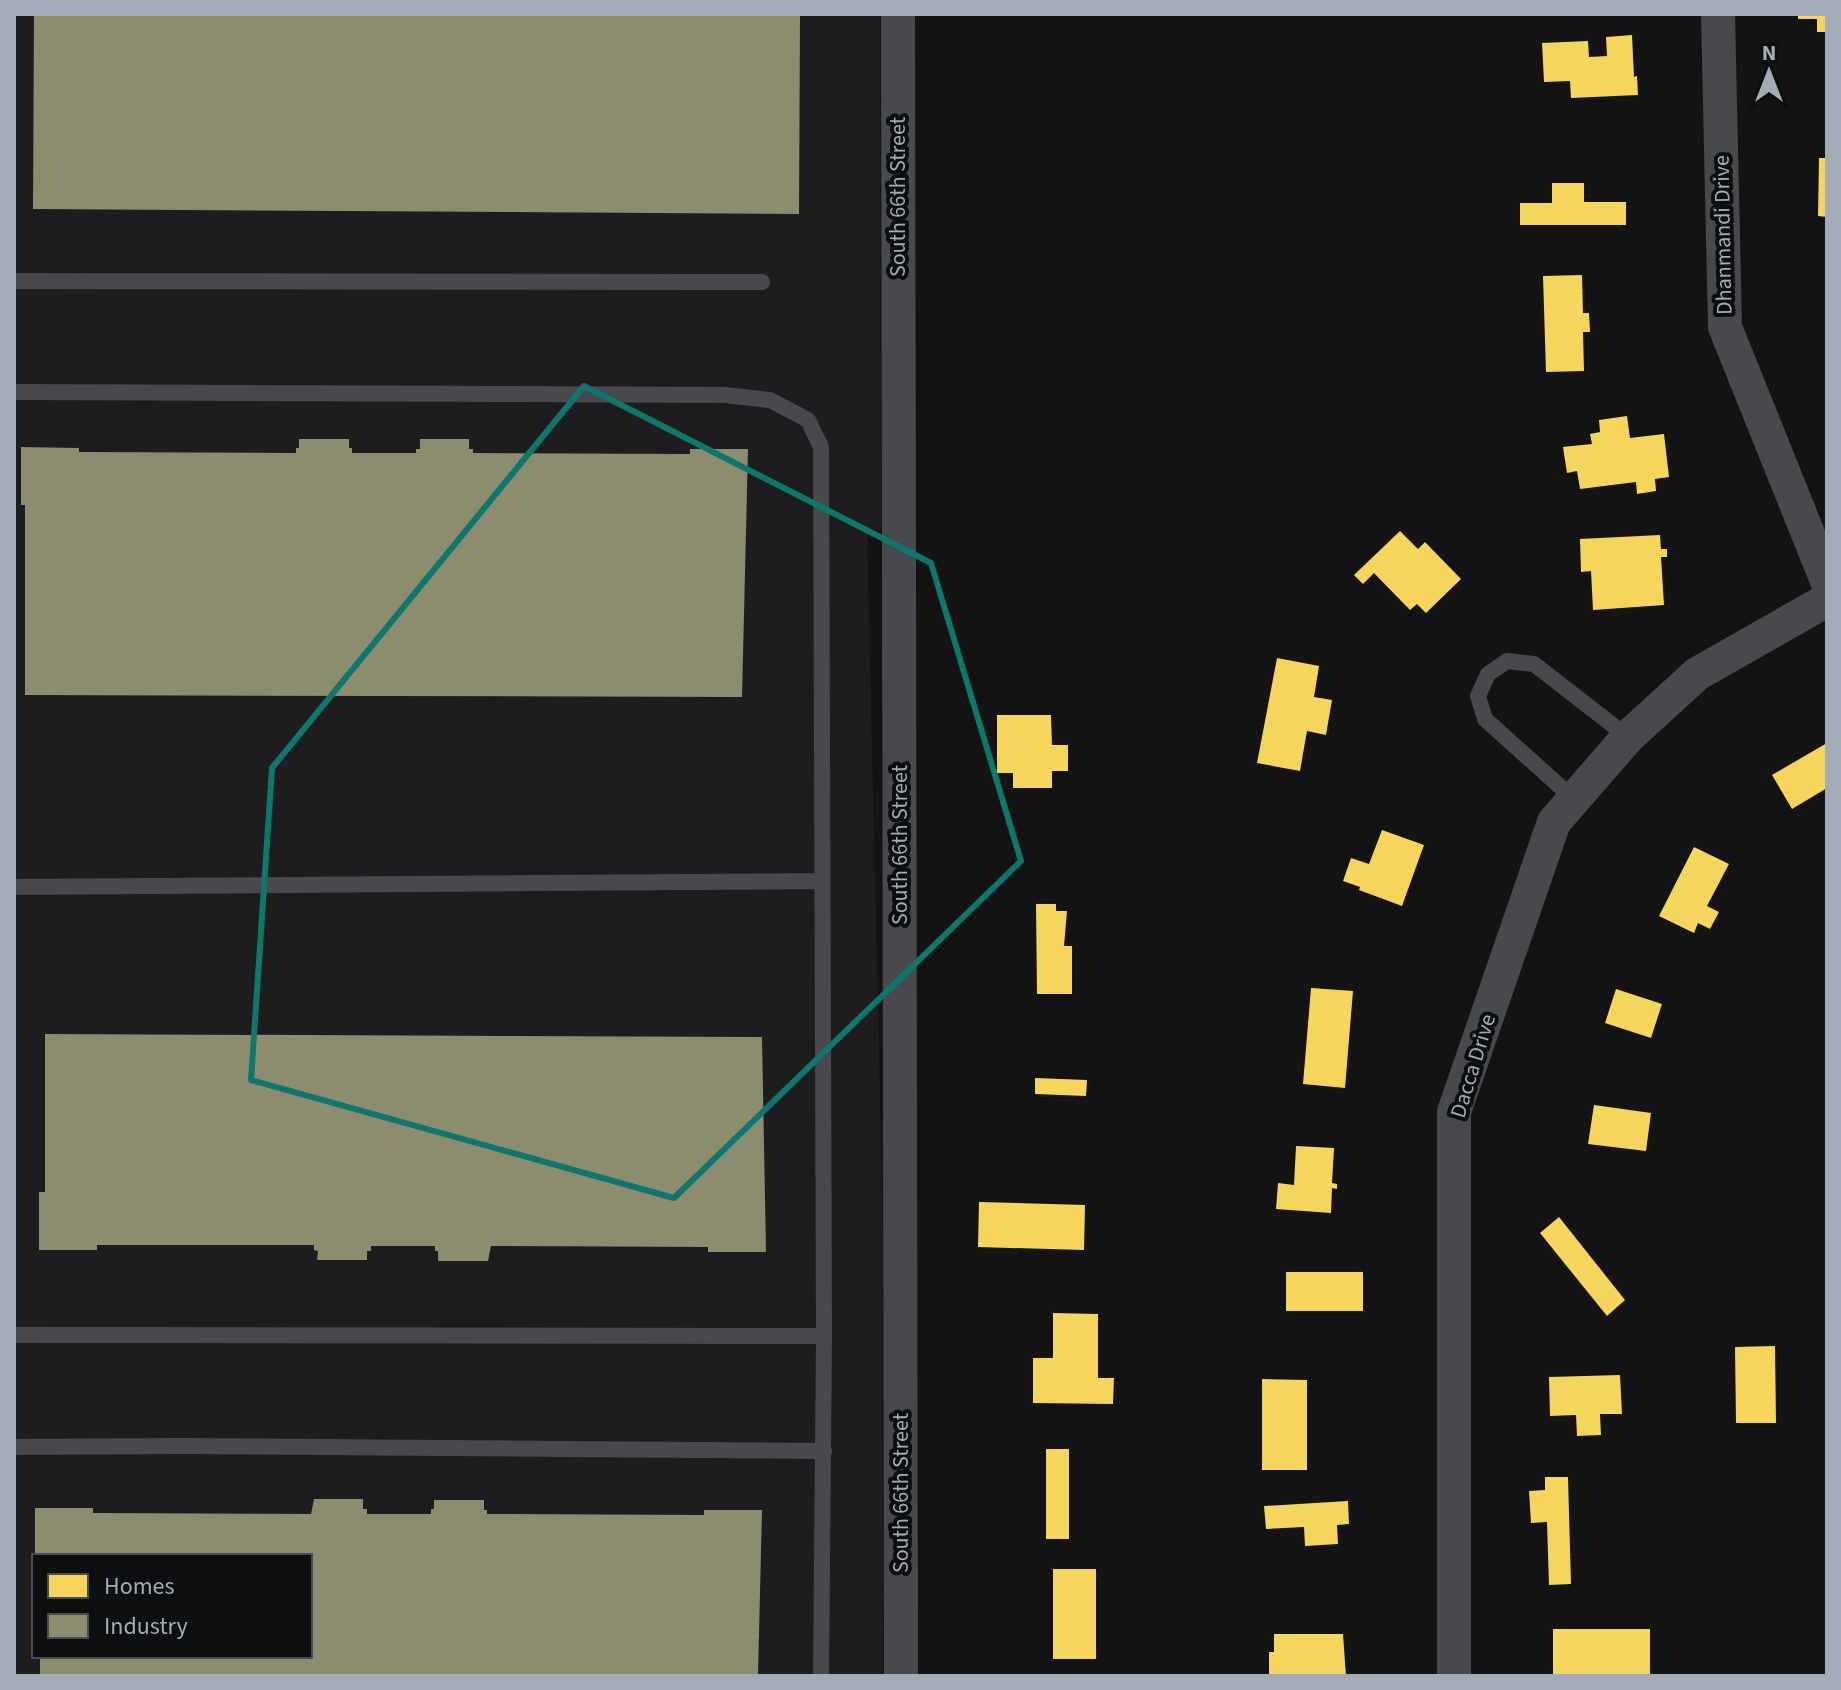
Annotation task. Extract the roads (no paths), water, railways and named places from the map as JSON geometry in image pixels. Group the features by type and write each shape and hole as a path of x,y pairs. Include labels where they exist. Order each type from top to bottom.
{"street":[{"name":"South 66th Street","path":"898,14 901,1676"},
{"name":"Dhanmandi Drive","path":"1718,14 1725,327 1827,581"},
{"name":"Dacca Drive","path":"1454,1676 1454,1112 1554,822 1628,737 1697,674 1827,600"}],"lane":[{"path":"14,281 762,282"},
{"path":"14,392 725,395 770,400 808,420 821,447 824,1336 821,1676"},
{"path":"1575,800 1485,719 1478,696 1488,674 1507,661 1534,664 1628,737"},
{"path":"14,887 822,881"},
{"path":"14,1335 824,1336"},
{"path":"14,1447 824,1451"}]}
